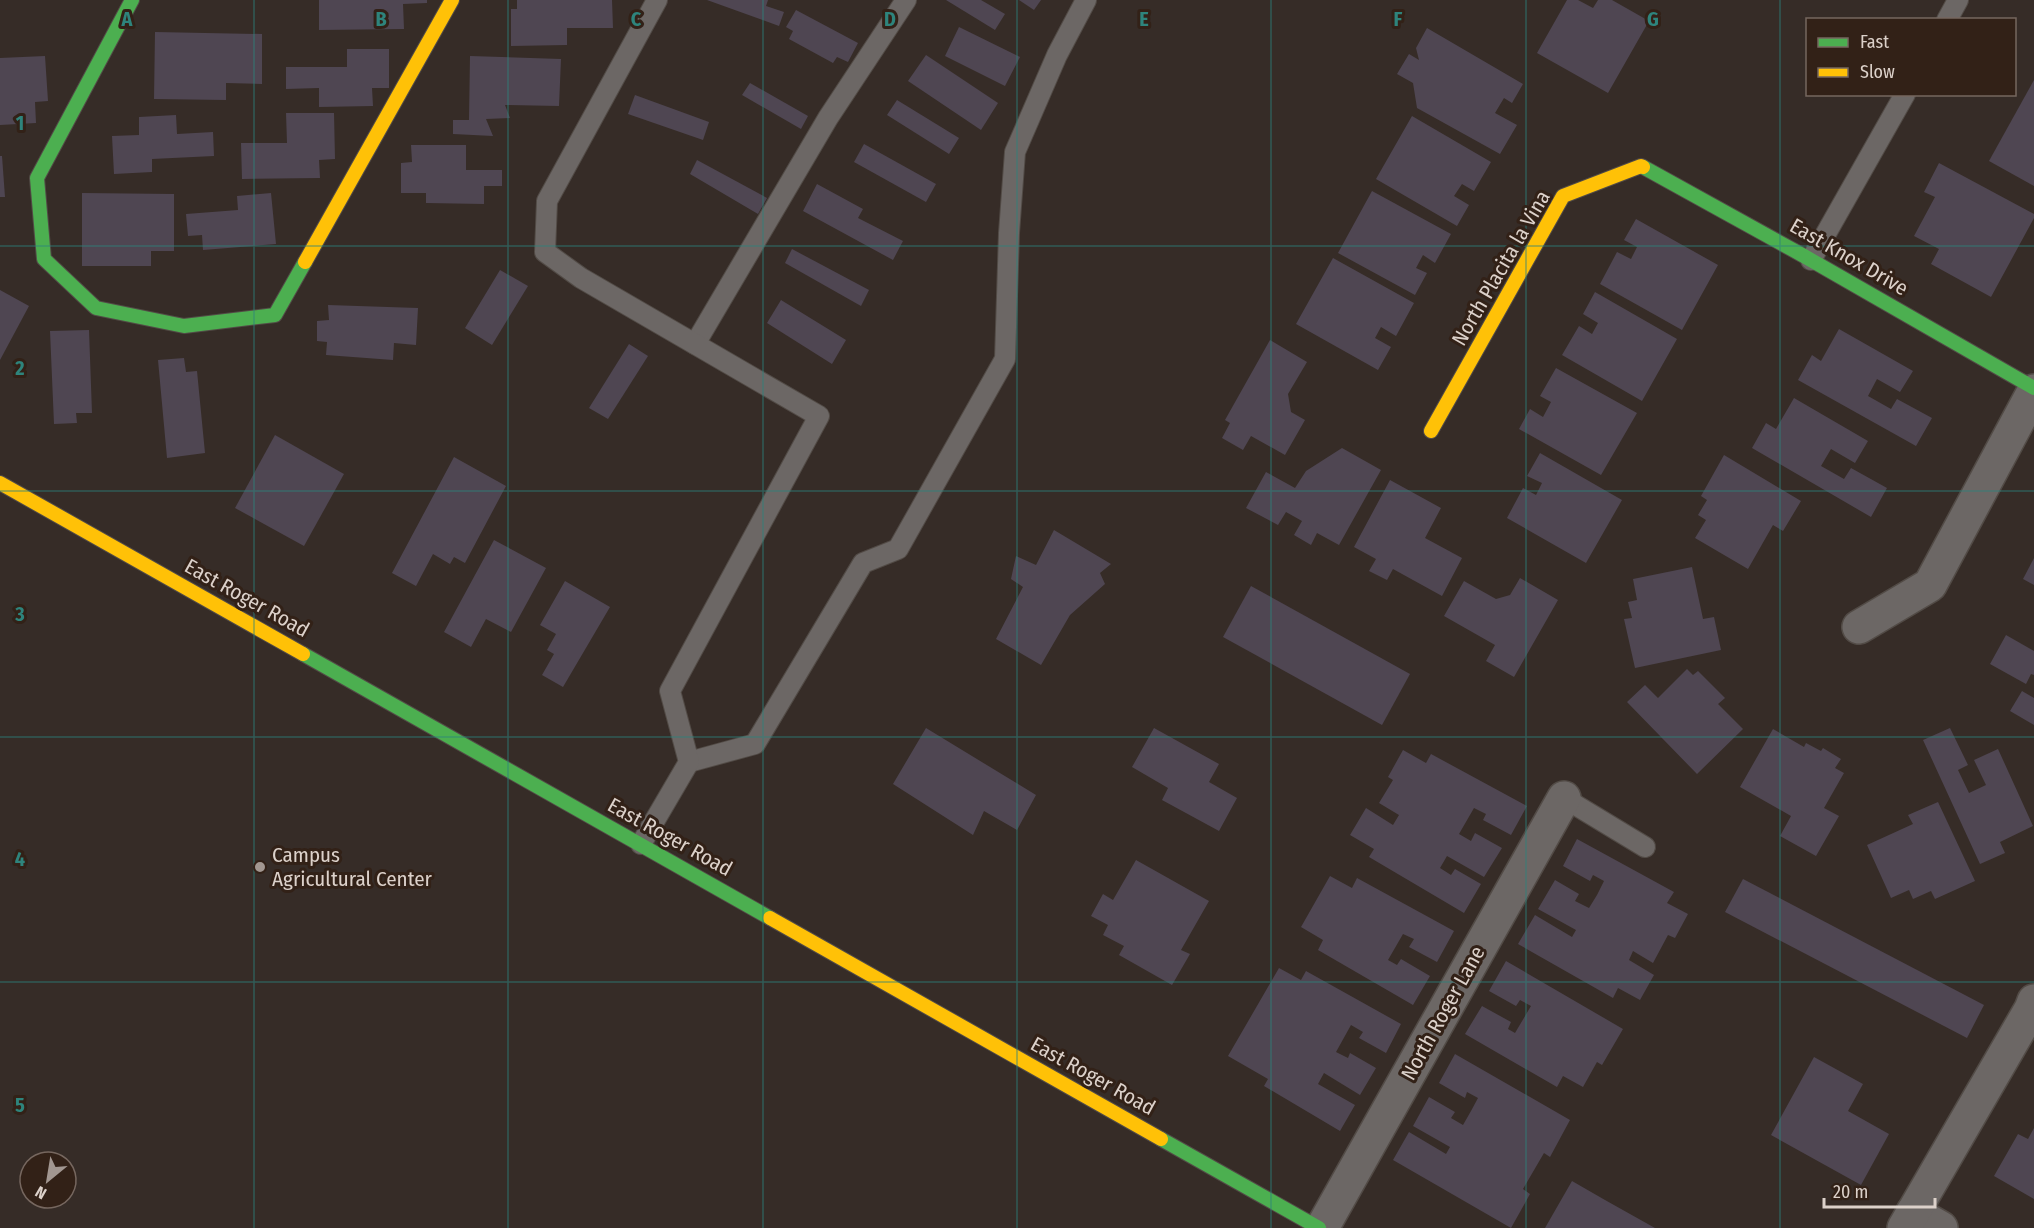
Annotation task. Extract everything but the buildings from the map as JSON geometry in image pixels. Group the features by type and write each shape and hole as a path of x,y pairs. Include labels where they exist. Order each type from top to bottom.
{"street":[{"path":"132,0 37,178 44,259 96,308 184,326 275,315 452,0"},
{"name":"East Knox Drive","path":"1641,166 1811,260 2034,390"},
{"name":"North Placita la Vina","path":"1431,431 1563,196 1641,166"},
{"path":"1859,627 1930,585 2034,390"},
{"name":"East Roger Road","path":"0,483 1320,1228"},
{"name":"North Roger Lane","path":"1320,1228 1564,798"},
{"path":"1920,1223 2034,1001"}],"lane":[{"path":"657,0 547,201 545,252 581,278 819,416 670,691 689,762"},
{"path":"695,344 828,118 906,0"},
{"path":"641,844 689,762 755,744 863,563 898,549 1005,359 1009,233 1015,152 1057,55 1086,0"},
{"path":"1948,18 1958,0"},
{"path":"1811,260 1904,96"},
{"path":"1564,798 1645,847"}],"traffic: fast":[{"path":"132,0 37,178 44,259 96,308 184,326 275,315 305,262"},
{"path":"1643,167 2034,388"},
{"path":"303,654 770,918"},
{"path":"1161,1139 1319,1228"}],"traffic: slow":[{"path":"305,262 452,0"},
{"path":"1431,431 1563,196 1643,167"},
{"path":"0,483 303,654"},
{"path":"770,918 1161,1139"}],"place":[{"name":"Campus Agricultural Center","path":"260,867"}]}
